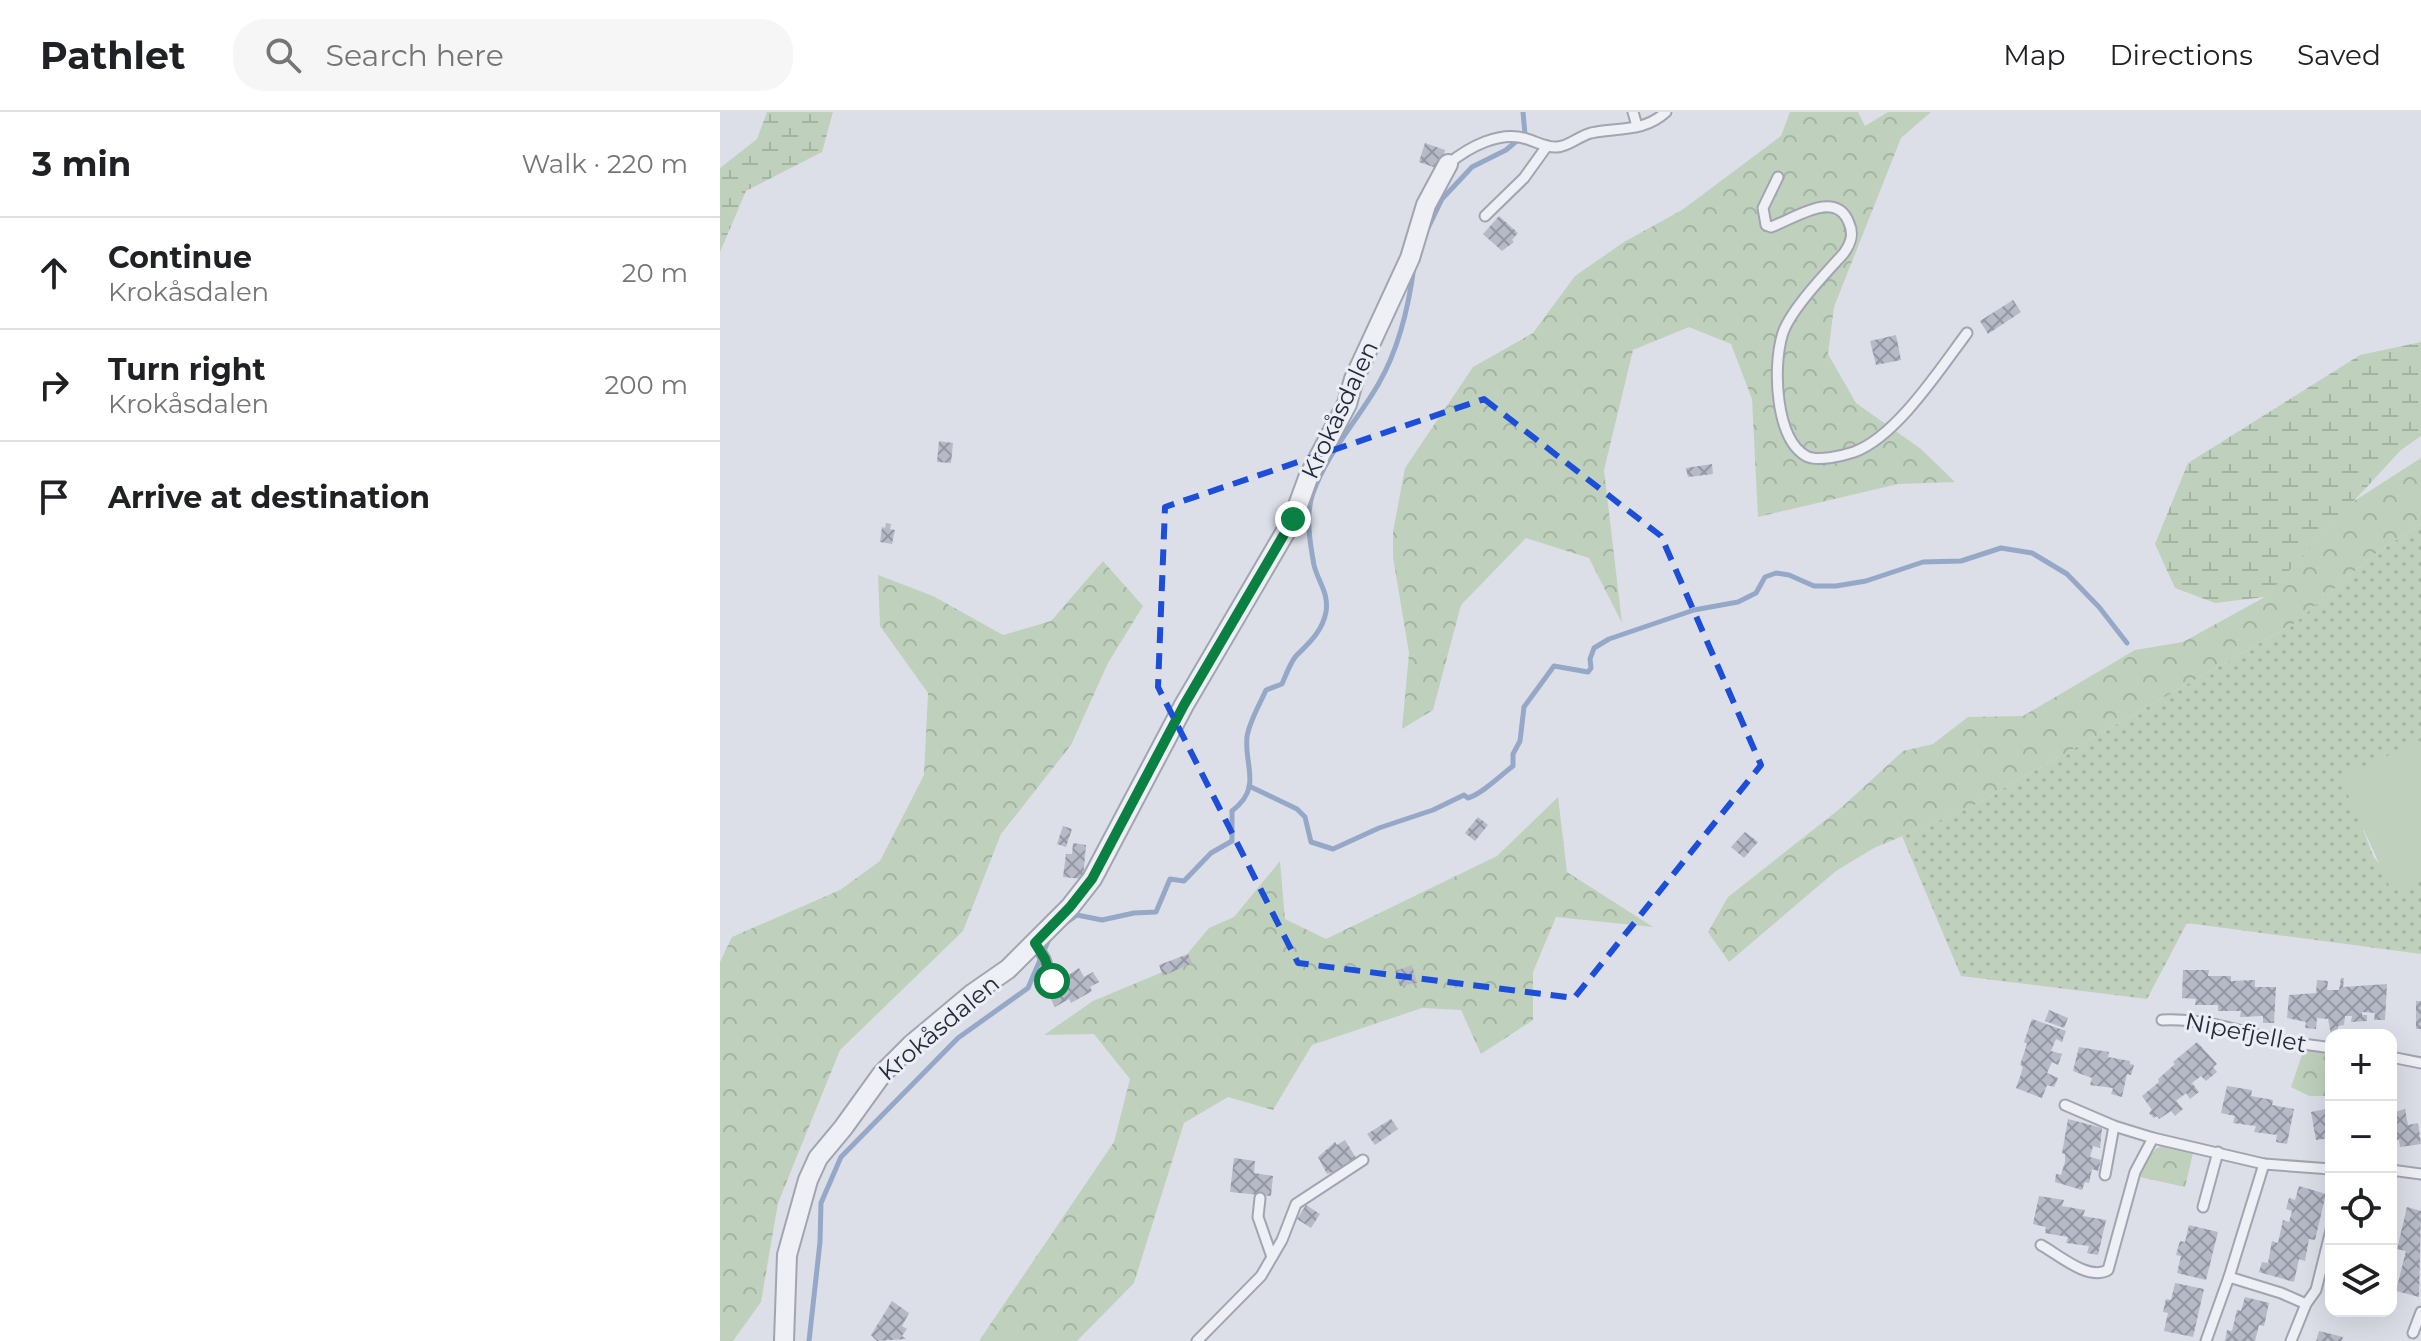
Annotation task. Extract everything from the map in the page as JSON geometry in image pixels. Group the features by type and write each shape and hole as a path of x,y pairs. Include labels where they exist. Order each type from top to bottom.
{"street":[{"name":"Krokåsdalen","path":"784,1341 787,1255 808,1180 818,1158 882,1074 911,1045 972,994 1008,969 1070,907 1092,879 1184,705 1293,519 1308,478 1347,404 1354,379 1410,258 1426,205 1448,164"}],"lane":[{"path":"1633,112 1637,126"},
{"name":"Krokåsdalen","path":"1448,164 1494,138 1526,138 1547,146 1562,147 1590,133 1631,130 1659,119 1666,112"},
{"path":"1485,216 1524,178 1547,146"},
{"path":"1778,177 1763,208 1766,225 1771,227 1816,208 1830,206 1843,211 1852,235 1844,253 1810,292 1782,333 1776,379 1778,392 1792,444 1806,456 1816,459 1855,452 1883,433 1911,407 1967,333"},
{"path":"1035,943 1045,959 1052,981"},
{"name":"Nipefjellet","path":"2162,1020 2182,1019 2215,1024 2270,1038 2325,1047"},
{"path":"2397,1058 2421,1063"},
{"path":"2065,1105 2114,1126 2153,1138 2264,1164 2325,1169"},
{"path":"2105,1175 2114,1126"},
{"path":"2041,1245 2090,1273 2108,1270 2135,1172 2153,1138"},
{"path":"2203,1207 2218,1152"},
{"path":"1197,1341 1251,1288 1271,1260 1296,1204 1363,1160"},
{"path":"2206,1341 2264,1164"},
{"path":"2397,1171 2421,1174"},
{"path":"1260,1198 1258,1217 1272,1253 1271,1260"},
{"path":"2291,1341 2306,1304 2316,1290 2327,1245"},
{"path":"2229,1277 2306,1304"},
{"path":"2414,1334 2421,1312"}],"highlighted area":[{"path":"1484,399 1661,536 1761,765 1574,998 1298,963 1158,687 1165,507"}],"green space":[{"path":"767,112 833,112 822,152 746,191 720,252 720,168 757,139"},
{"path":"1790,112 1858,112 1865,126 1888,112 1931,112 1901,138 1834,307 1828,354 1856,403 1921,449 1955,482 1898,484 1758,517 1752,399 1731,344 1689,327 1633,350 1604,470 1622,623 1589,558 1526,538 1461,605 1433,710 1402,729 1409,653 1393,557 1393,532 1405,468 1473,367 1533,333 1575,276 1624,242 1682,210 1781,136"},
{"path":"2421,342 2421,436 2401,450 2265,597 2215,603 2175,588 2155,544 2188,463 2360,355"},
{"path":"2421,458 2421,524 2373,555 2295,623 1969,808 1874,848 1836,871 1729,962 1708,932 1728,897 1842,807 1903,751 1933,744 1968,717 2023,716 2135,650 2183,642 2265,597 2351,503"},
{"path":"2421,524 2421,748 2362,826 2373,856 2395,883 2421,871 2421,954 2187,923 2147,999 1961,976 1902,836 1969,808 2295,623 2373,555"},
{"path":"1103,561 1143,606 1108,663 1071,745 1001,834 963,931 840,1050 778,1203 761,1302 733,1341 720,1341 720,962 732,937 840,890 880,861 924,775 928,693 880,626 878,575 933,596 1003,635 1051,621"},
{"path":"2421,741 2421,879 2392,892 2340,777"},
{"path":"1558,797 1567,872 1653,927 1556,917 1533,972 1533,1020 1481,1054 1461,1010 1422,1008 1312,1045 1273,1110 1228,1097 1184,1123 1134,1283 1077,1341 979,1341 1114,1142 1130,1079 1094,1034 1044,1035 1093,1001 1177,966 1209,928 1234,917 1280,861 1285,919 1326,939 1497,856"},
{"path":"2305,1046 2325,1049 2325,1096 2309,1096 2291,1087"},
{"path":"2162,1145 2193,1153 2185,1187 2140,1177 2148,1159"}],"building":[{"path":"1425,143 1445,150 1439,169 1419,162"},
{"path":"1499,216 1518,233 1512,240 1514,242 1502,251 1483,234"},
{"path":"2013,300 2021,312 1988,334 1980,321"},
{"path":"1896,335 1901,360 1876,365 1870,341"},
{"path":"939,441 953,443 951,463 937,462"},
{"path":"1712,464 1713,474 1688,477 1686,468"},
{"path":"886,523 895,530 892,544 880,542 882,527 885,528"},
{"path":"1478,817 1488,825 1475,841 1465,833"},
{"path":"1063,826 1072,829 1066,847 1057,844"},
{"path":"1745,832 1758,842 1744,858 1731,847"},
{"path":"1073,843 1086,845 1083,879 1063,877 1066,854 1072,854"},
{"path":"1188,954 1192,963 1163,976 1159,965"},
{"path":"1412,965 1417,983 1400,986 1395,971"},
{"path":"1079,968 1084,977 1093,972 1099,982 1090,987 1092,991 1071,1003 1069,999 1055,1007 1046,990"},
{"path":"2183,970 2209,970 2208,976 2231,976 2231,981 2255,980 2255,987 2276,987 2274,1023 2263,1023 2263,1016 2240,1017 2241,1011 2218,1011 2218,1005 2195,1005 2196,999 2182,998"},
{"path":"2341,978 2344,978 2343,987 2387,984 2385,1020 2374,1020 2375,1013 2362,1012 2362,1015 2367,1015 2367,1021 2351,1022 2352,1016 2345,1016 2344,1025 2330,1029 2328,1019 2317,1018 2316,1029 2305,1028 2306,1022 2287,1018 2289,995 2316,993 2317,980 2328,981 2327,990 2339,990"},
{"path":"2416,1001 2421,1001 2421,1029 2416,1029"},
{"path":"2049,1010 2068,1018 2064,1028 2045,1021"},
{"path":"2032,1019 2066,1031 2062,1042 2056,1039 2051,1051 2062,1054 2058,1065 2052,1062 2047,1073 2058,1078 2054,1087 2047,1085 2042,1098 2016,1088 2027,1044 2024,1042"},
{"path":"2197,1042 2217,1064 2213,1067 2217,1072 2206,1081 2201,1076 2192,1083 2199,1092 2190,1099 2186,1093 2176,1101 2183,1109 2175,1116 2171,1111 2159,1119 2157,1116 2154,1118 2142,1096 2159,1082 2158,1079 2175,1064 2173,1062"},
{"path":"2079,1047 2109,1052 2108,1057 2130,1061 2134,1065 2131,1075 2127,1074 2122,1097 2111,1094 2113,1088 2090,1085 2092,1078 2073,1071"},
{"path":"2227,1086 2252,1090 2251,1096 2273,1100 2272,1105 2294,1109 2287,1144 2276,1142 2277,1135 2254,1132 2256,1126 2233,1123 2235,1116 2221,1113"},
{"path":"2325,1109 2325,1139 2316,1140 2311,1112"},
{"path":"2405,1109 2408,1125 2418,1123 2421,1144 2400,1147 2397,1140 2397,1111"},
{"path":"1391,1119 1398,1129 1375,1145 1367,1134"},
{"path":"2068,1119 2102,1128 2100,1148 2093,1146 2090,1157 2101,1160 2098,1171 2092,1169 2089,1183 2085,1182 2082,1190 2055,1182 2056,1174 2061,1175 2065,1162 2065,1154 2062,1153"},
{"path":"1345,1140 1356,1158 1327,1174 1318,1157 1335,1142 1337,1145"},
{"path":"1234,1158 1255,1161 1254,1173 1273,1176 1271,1196 1230,1192"},
{"path":"2299,1186 2325,1194 2315,1240 2309,1239 2305,1261 2299,1259 2294,1282 2259,1272 2262,1262 2268,1263 2272,1241 2278,1243 2283,1220 2289,1222 2292,1211 2286,1209 2289,1198 2295,1200"},
{"path":"2039,1196 2064,1200 2062,1206 2085,1210 2083,1216 2106,1220 2098,1255 2087,1253 2089,1246 2066,1243 2068,1237 2045,1233 2046,1227 2033,1224"},
{"path":"1306,1205 1320,1214 1311,1228 1297,1219"},
{"path":"2407,1207 2421,1211 2419,1297 2397,1291 2406,1251 2397,1249"},
{"path":"2189,1225 2218,1232 2206,1280 2177,1273 2181,1256 2176,1255 2180,1241 2185,1242"},
{"path":"2175,1283 2204,1289 2193,1337 2164,1331 2168,1313 2163,1312 2166,1299 2171,1300"},
{"path":"2245,1297 2269,1303 2264,1326 2259,1325 2255,1341 2225,1341 2227,1330 2232,1331 2237,1310 2241,1311"},
{"path":"892,1301 909,1313 902,1326 907,1329 902,1336 906,1339 877,1341 871,1335"},
{"path":"2319,1331 2343,1337 2342,1341 2316,1341"}],"waterway":[{"path":"1427,230 1442,199 1472,167 1506,150 1525,134 1523,112"},
{"path":"1067,922 1077,915 1102,920 1156,912 1170,879 1184,881 1211,853 1232,841 1232,811 1247,794 1250,785 1247,737 1252,719 1266,690 1282,684 1294,659 1318,631 1326,612 1325,593 1314,565 1310,538 1309,510 1313,493 1327,463 1386,370 1402,326 1414,266"},
{"path":"1249,786 1297,809 1305,817 1311,842 1333,849 1464,795 1468,798 1473,796 1513,766 1524,707 1554,666 1588,672 1594,648 1609,639 1694,610 1738,602 1756,593 1765,577 1776,573 1814,586 1836,586 1866,581 1923,562 1961,561 2001,548 2032,553 2067,574 2099,607 2127,643"},
{"path":"809,1341 821,1203 841,1157 958,1038 1028,988 1049,939"}],"route":[{"path":"1052,981 1045,959 1035,943 1092,879 1184,705 1293,519"}]}
